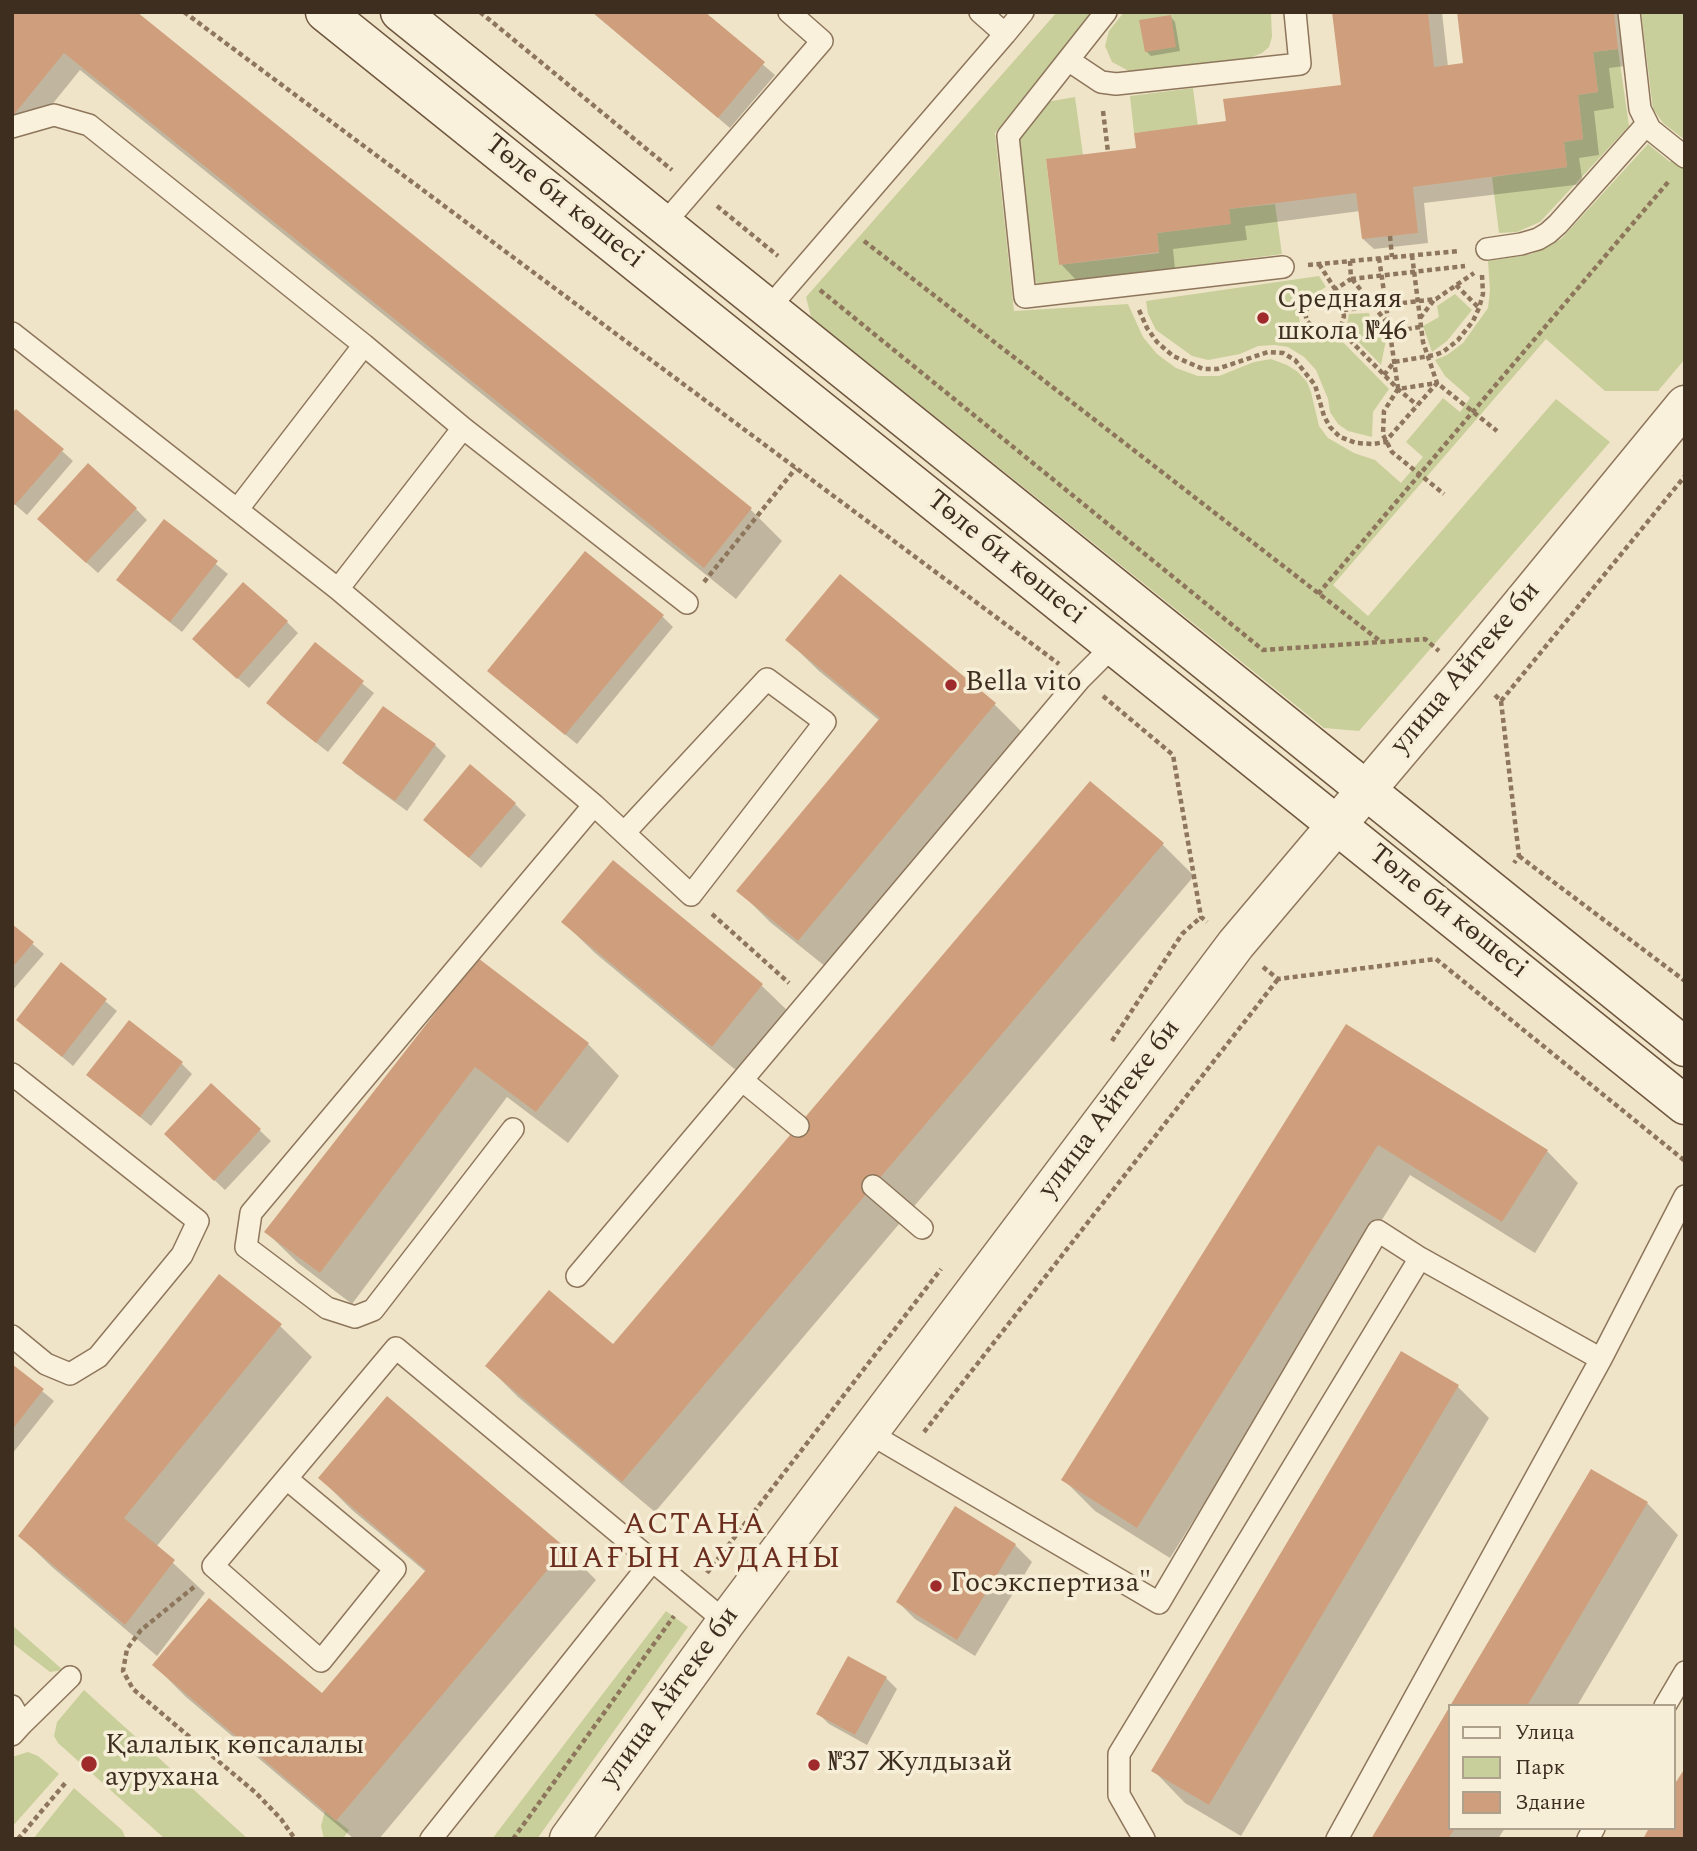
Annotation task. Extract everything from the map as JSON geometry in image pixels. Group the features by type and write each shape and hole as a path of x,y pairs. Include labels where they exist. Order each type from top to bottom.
{"main road":[{"name":"Төле би көшесі","path":"326,12 1685,1104"},
{"name":"Төле би көшесі","path":"400,12 1685,1047"},
{"name":"улица Айтеке би","path":"569,1839 726,1622 1236,944 1466,672 1685,405"}],"lane":[{"path":"663,225 822,41 789,12"},
{"path":"980,12 1005,34"},
{"path":"768,309 1023,12"},
{"path":"1106,12 1008,136 1026,297 1283,267"},
{"path":"1069,60 1099,81 1116,84 1300,64 1295,12"},
{"path":"1629,12 1640,109 1647,124 1680,166"},
{"path":"12,127 54,115 89,125 364,345 463,428 687,603"},
{"path":"1483,249 1521,244 1548,233 1647,124"},
{"path":"12,333 338,589 594,805 691,895 825,722 768,679 625,832"},
{"path":"237,510 364,345"},
{"path":"338,589 463,428"},
{"path":"577,1276 1080,679 1113,646"},
{"path":"513,1129 373,1310 355,1317 327,1308 246,1247 251,1213 594,805"},
{"path":"12,1074 198,1222 182,1255 98,1357 70,1374 46,1364 12,1336"},
{"path":"743,1081 798,1126"},
{"path":"873,1185 922,1227"},
{"path":"1337,1839 1601,1359 1685,1196"},
{"path":"869,1433 1159,1603 1378,1231 1420,1258 1601,1359"},
{"path":"1144,1839 1119,1795 1119,1754 1420,1258"},
{"path":"287,1479 395,1569 321,1661 214,1566 396,1348 726,1622"},
{"path":"431,1839 653,1560"},
{"path":"1666,1704 1685,1672"},
{"path":"19,1716 49,1700 70,1677"}],"path":[{"path":"184,12 1124,712 1173,755 1201,917 1278,979"},
{"path":"480,12 1263,650 1424,639 1501,701 1519,856 1491,892"},
{"path":"1099,81 1108,152"},
{"path":"1318,594 1680,166"},
{"path":"841,223 1381,642"},
{"path":"1390,236 1392,257"},
{"path":"1283,267 1483,249 1481,264 1351,279 1308,307 1305,313 1307,321 1317,331 1325,334 1340,330"},
{"path":"1412,256 1420,327 1437,383 1497,431"},
{"path":"1379,258 1398,389"},
{"path":"1350,261 1351,279 1389,329"},
{"path":"1319,264 1343,310 1340,330"},
{"path":"1384,375 1394,362 1443,352 1458,340 1479,308 1483,285 1481,268 1436,299 1420,318"},
{"path":"1136,285 1140,314 1147,328 1157,342 1173,356 1203,369 1217,369 1268,352 1283,354 1295,360 1308,373 1315,384 1330,427 1340,437 1356,443 1385,442 1437,383"},
{"path":"1456,285 1479,308"},
{"path":"1343,310 1436,299"},
{"path":"1389,329 1420,327"},
{"path":"1340,330 1417,405"},
{"path":"1437,383 1398,389 1387,403 1383,417 1385,442 1392,452 1444,494"},
{"path":"687,603 796,468"},
{"path":"1501,701 1685,476"},
{"path":"1519,856 1685,981"},
{"path":"691,895 810,1002"},
{"path":"1109,1046 1147,992 1182,934 1201,917"},
{"path":"906,1455 1278,979 1436,959 1685,1161"},
{"path":"513,1839 691,1592 945,1264"},
{"path":"214,1566 189,1593 141,1630 127,1648 123,1671 133,1689 256,1793 281,1819 295,1839"},
{"path":"18,1839 67,1781"}],"green space":[{"path":"1057,12 1092,12 995,133 1014,311 1128,304 1143,337 1157,354 1176,368 1198,376 1219,376 1254,362 1271,359 1287,365 1307,382 1319,426 1328,438 1354,453 1375,460 1401,483 1423,457 1406,442 1443,398 1460,412 1470,398 1445,376 1435,360 1463,343 1488,308 1488,261 1532,254 1561,239 1648,144 1670,162 1685,145 1685,359 1658,391 1605,391 1546,339 1333,585 1368,616 1556,399 1610,442 1359,731 1324,728 811,317 806,297"},
{"path":"1124,12 1271,12 1272,37 1269,47 1262,53 1242,61 1129,71 1112,62 1105,46 1109,31"},
{"path":"1641,12 1685,12 1685,140 1663,123 1653,109"},
{"path":"1618,49 1629,126 1540,222 1517,232 1499,233 1492,177 1567,167 1564,142 1583,139 1578,95 1598,92 1593,52"},
{"path":"1193,88 1198,126 1134,133 1130,96"},
{"path":"1075,97 1083,155 1046,160 1059,265 1159,253 1157,233 1230,224 1229,209 1275,204 1282,254 1049,285 1037,283 1033,277 1019,135 1046,102"},
{"path":"1319,276 1326,287 1297,305 1300,323 1307,335 1317,339 1337,336 1389,389 1373,412 1372,437 1348,431 1338,424 1330,412 1328,399 1316,370 1304,357 1288,347 1258,346 1240,354 1208,360 1192,356 1156,330 1148,314 1146,301"},
{"path":"1455,294 1472,310 1447,341 1432,352 1423,326 1439,317 1437,306"},
{"path":"1369,313 1373,327 1387,335 1381,365 1346,329 1349,314"},
{"path":"666,1611 688,1627 537,1839 492,1839"},
{"path":"12,1625 63,1670 50,1672 12,1643"},
{"path":"84,1690 248,1839 165,1839 58,1743 54,1736 57,1722"},
{"path":"28,1752 38,1756 59,1774 12,1827 12,1757"},
{"path":"74,1788 122,1830 126,1839 33,1839"},
{"path":"325,1811 349,1830 343,1839 324,1839 321,1826"}],"building":[{"path":"12,12 137,12 752,508 704,568 64,53 12,117"},
{"path":"592,12 705,12 765,62 718,118"},
{"name":"Среднаяя школа №46","path":"1332,12 1428,12 1434,67 1463,63 1457,12 1614,12 1618,49 1593,52 1598,92 1578,95 1583,139 1564,142 1567,167 1413,187 1418,233 1362,239 1356,193 1229,209 1231,224 1157,233 1159,252 1059,265 1046,159 1136,148 1134,133 1226,121 1223,99 1341,85"},
{"path":"1171,15 1176,47 1145,52 1139,20"},
{"path":"16,409 64,449 15,505 12,503 12,413"},
{"path":"88,463 137,508 86,563 37,519"},
{"path":"164,519 218,561 170,622 116,580"},
{"path":"585,551 664,615 565,735 487,671"},
{"path":"840,574 996,703 798,941 736,891 880,718 785,640"},
{"path":"243,582 288,621 237,679 192,639"},
{"path":"315,642 364,681 316,743 266,703"},
{"path":"383,706 436,744 395,801 342,763"},
{"path":"470,764 516,803 469,858 423,820"},
{"path":"1090,781 1164,843 622,1482 485,1366 549,1290 613,1344"},
{"path":"613,860 763,984 712,1047 561,922"},
{"path":"12,924 34,942 12,968"},
{"path":"478,958 589,1043 536,1112 475,1067 320,1273 264,1232"},
{"path":"61,962 107,999 62,1057 16,1020"},
{"path":"129,1020 183,1062 140,1117 86,1075"},
{"path":"1346,1024 1548,1150 1502,1222 1378,1145 1137,1528 1061,1480"},
{"path":"211,1083 261,1129 214,1181 164,1134"},
{"path":"219,1274 282,1324 124,1518 175,1560 125,1625 18,1536"},
{"path":"1401,1351 1459,1385 1209,1805 1151,1771"},
{"path":"12,1364 44,1389 12,1430"},
{"path":"387,1396 566,1548 336,1821 152,1665 209,1598 322,1693 426,1570 318,1478"},
{"path":"1591,1469 1648,1502 1528,1704 1451,1704"},
{"path":"955,1506 1016,1544 957,1640 896,1602"},
{"path":"848,1656 887,1677 855,1735 816,1714"},
{"path":"1448,1709 1448,1830 1454,1830 1448,1839 1371,1839"},
{"path":"1685,1768 1685,1839 1643,1839 1648,1830 1676,1830 1676,1782"}],"place":[{"name":"Среднаяя школа №46","path":"1263,318"},
{"name":"Bella vito","path":"951,685"},
{"name":"Госэкспертиза\"","path":"936,1586"},
{"name":"Қалалық көпсалалы аурухана","path":"89,1764"},
{"name":"№37 Жулдызай","path":"814,1765"}],"district":[{"name":"АСТАНА ШАҒЫН АУДАНЫ","path":"695,1544"}]}
